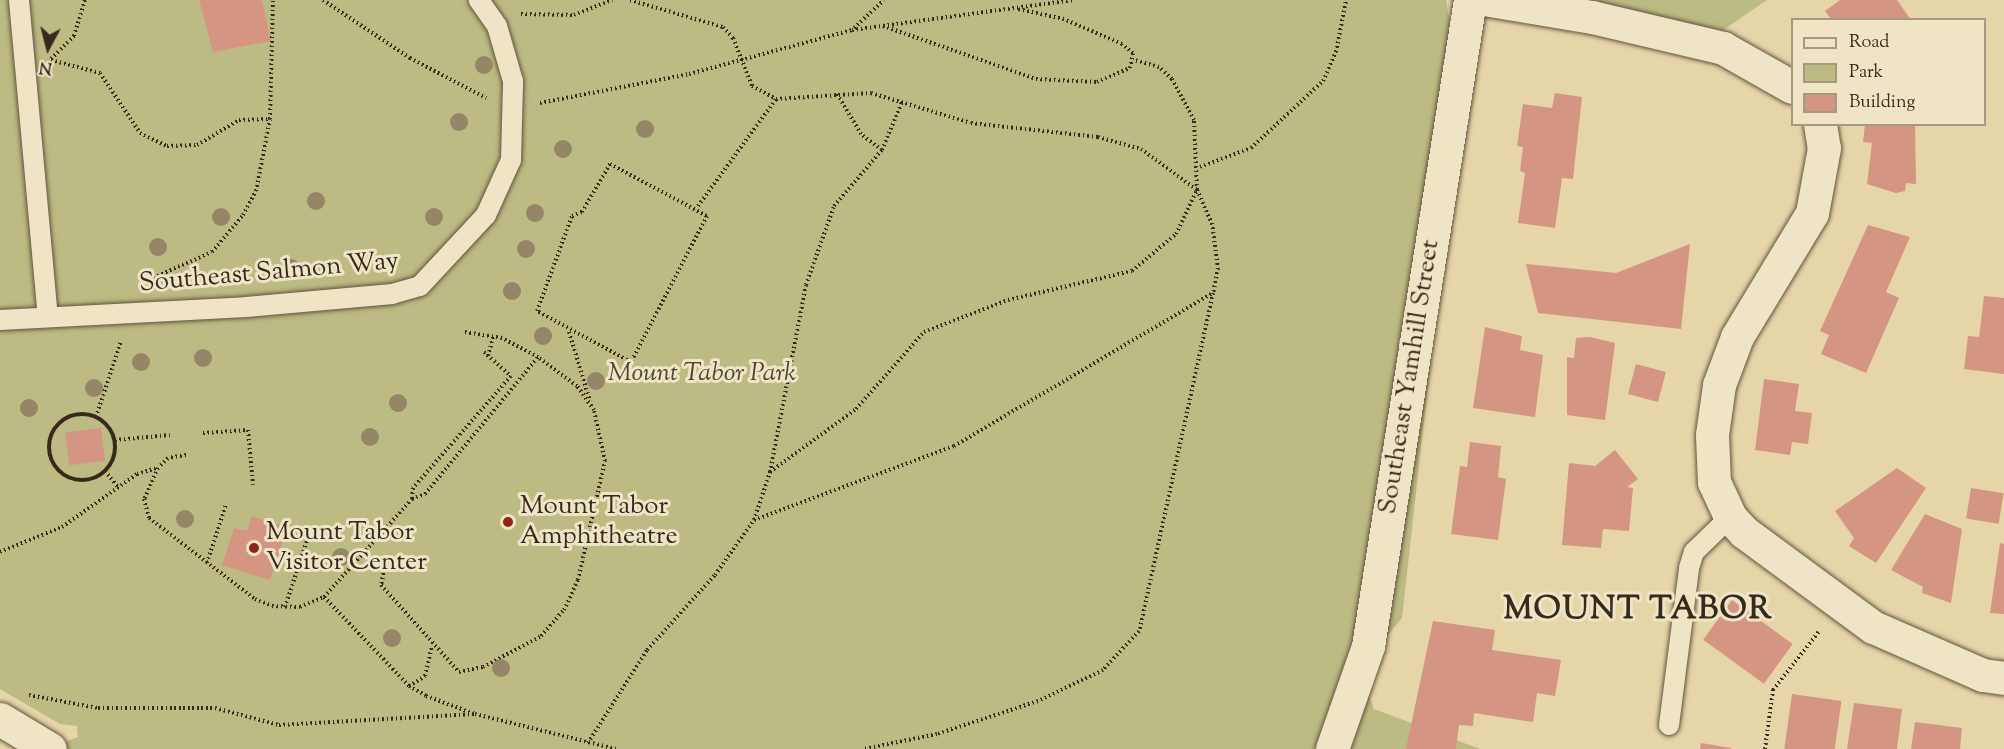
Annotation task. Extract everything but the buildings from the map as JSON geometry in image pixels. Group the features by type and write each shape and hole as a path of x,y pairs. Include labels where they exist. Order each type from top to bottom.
{"street":[{"name":"Southeast Yamhill Street","path":"1332,749 1368,646 1470,0"},
{"path":"1490,0 1592,16 1723,48 1791,86"},
{"path":"1820,126 1824,148 1812,213 1737,337 1719,385 1711,457 1714,482 1730,517 1873,627 1983,675 2004,678"},
{"path":"0,719 50,749"}],"lane":[{"path":"19,0 48,316"},
{"name":"Southeast Salmon Way","path":"0,320 246,308 392,294 420,286 486,215 511,160 516,107 498,26 479,0"},
{"path":"1669,725 1689,568 1694,552 1730,517"}],"path":[{"path":"85,0 74,36 50,60 100,73 128,118 148,139 186,146 239,120 270,120"},
{"path":"134,285 193,265 230,234 256,190 270,120 273,0"},
{"path":"323,0 461,87 516,107 689,74 741,58 852,30 1074,0"},
{"path":"498,26 525,12 574,15 612,0"},
{"path":"630,0 723,27 741,58 752,86 776,99 836,92 871,93 970,123 1120,142 1162,161 1197,190 1217,243 1213,293 1145,617 1128,646 1103,670 1038,701 937,734 863,749"},
{"path":"852,30 884,0"},
{"path":"1200,167 1251,148 1323,81 1336,52 1346,0"},
{"path":"770,472 856,409 924,332 1008,300 1120,275 1144,264 1176,234 1197,190 1200,167 1194,120 1173,79 1159,67 1134,60 1122,44 1090,29 1012,8"},
{"path":"882,25 1036,79 1097,82 1130,68 1134,60"},
{"path":"836,92 861,134 882,150"},
{"path":"698,206 776,99"},
{"path":"588,743 647,650 715,575 754,520 770,472 806,285 834,206 882,150 902,102"},
{"path":"604,166 619,166 698,206 707,219 638,357 622,360 569,332 539,316 537,309 572,216 582,212 604,166"},
{"path":"754,520 954,446 1213,293"},
{"path":"464,332 493,337 538,357 577,386 591,405"},
{"path":"386,560 381,585 452,669 470,673 555,623 578,580 605,461 569,332"},
{"path":"488,357 493,337"},
{"path":"96,417 121,340"},
{"path":"412,500 413,488 511,376 484,352"},
{"path":"186,455 168,458 158,468 144,499 146,513 207,564 255,599 285,608 324,597 412,500 425,494 538,357"},
{"path":"96,417 115,440"},
{"path":"96,417 64,419 49,447 65,474 85,479 105,471"},
{"path":"203,433 248,430 253,485"},
{"path":"115,440 170,435"},
{"path":"105,471 115,440"},
{"path":"0,552 62,527 143,471 158,468"},
{"path":"105,471 119,488"},
{"path":"207,564 226,504"},
{"path":"285,608 310,531"},
{"path":"324,597 409,686 475,714 616,749"},
{"path":"1765,749 1773,690 1841,603"},
{"path":"409,686 425,676 432,646"},
{"path":"452,669 453,664"},
{"path":"22,694 98,708 215,708 279,725 475,714"}],"green space":[{"name":"Mount Tabor Park","path":"0,0 1446,0 1461,90 1402,618 1359,669 1374,709 1480,749 47,749 78,737 77,726 60,724 0,689"},
{"path":"1557,0 1767,0 1707,41"}],"place":[{"name":"Mount Tabor Amphitheatre","path":"508,522"},
{"name":"Mount Tabor Visitor Center","path":"254,548"}],"district":[{"name":"MOUNT TABOR","path":"1638,610"}]}
